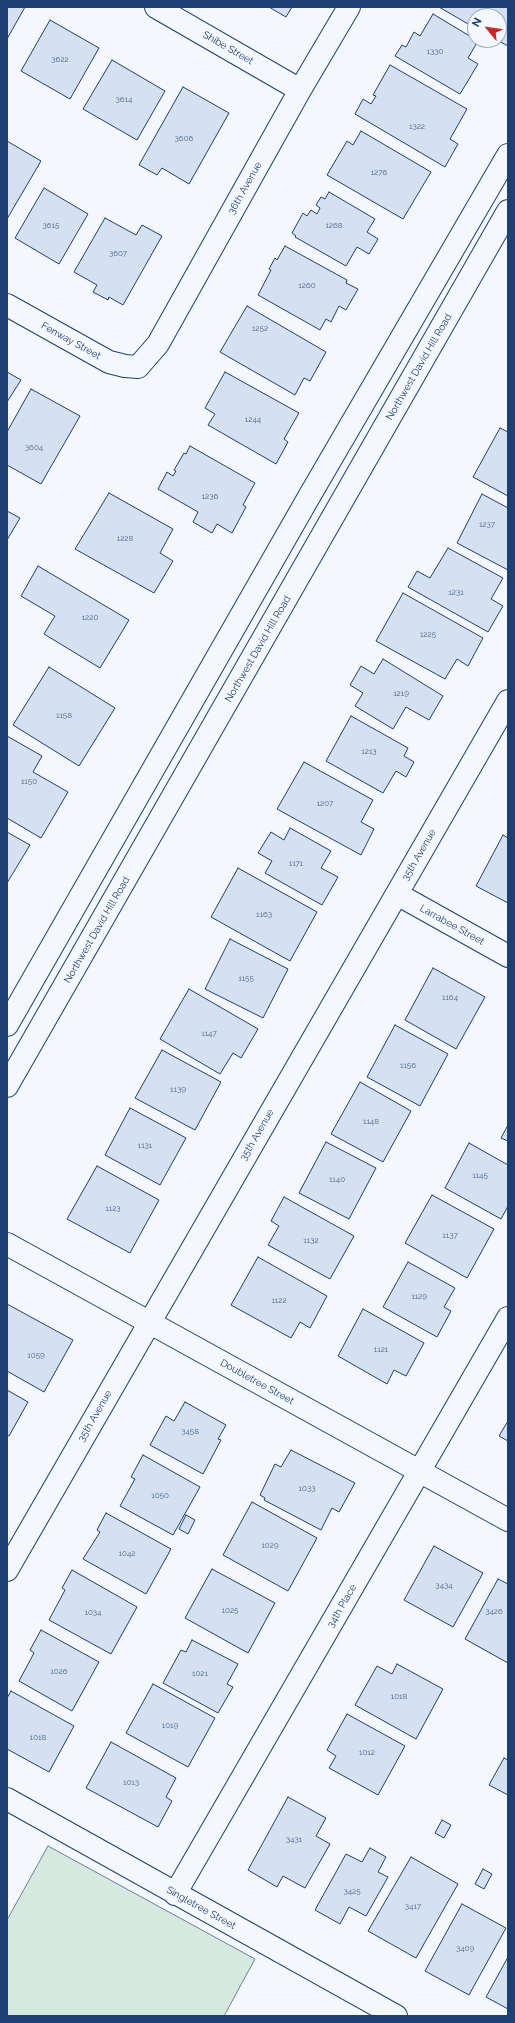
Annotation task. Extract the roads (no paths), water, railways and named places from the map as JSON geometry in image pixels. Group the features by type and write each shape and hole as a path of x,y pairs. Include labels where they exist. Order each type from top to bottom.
{"street":[{"name":"Shibe Street","path":"156,7 300,90"},
{"name":"36th Avenue","path":"138,366 158,344 300,90 349,7"},
{"path":"7,1025 310,495 508,155"},
{"name":"Northwest David Hill Road","path":"7,1086 508,211"},
{"name":"Fenway Street","path":"7,305 109,362 124,366 138,366"},
{"name":"35th Avenue","path":"7,1570 148,1323 508,701"},
{"name":"Larrabee Street","path":"397,894 508,956"},
{"name":"Doubletree Street","path":"7,1244 508,1520"},
{"name":"34th Place","path":"175,1894 508,1318"},
{"name":"Singletree Street","path":"7,1799 396,2016"}]}
